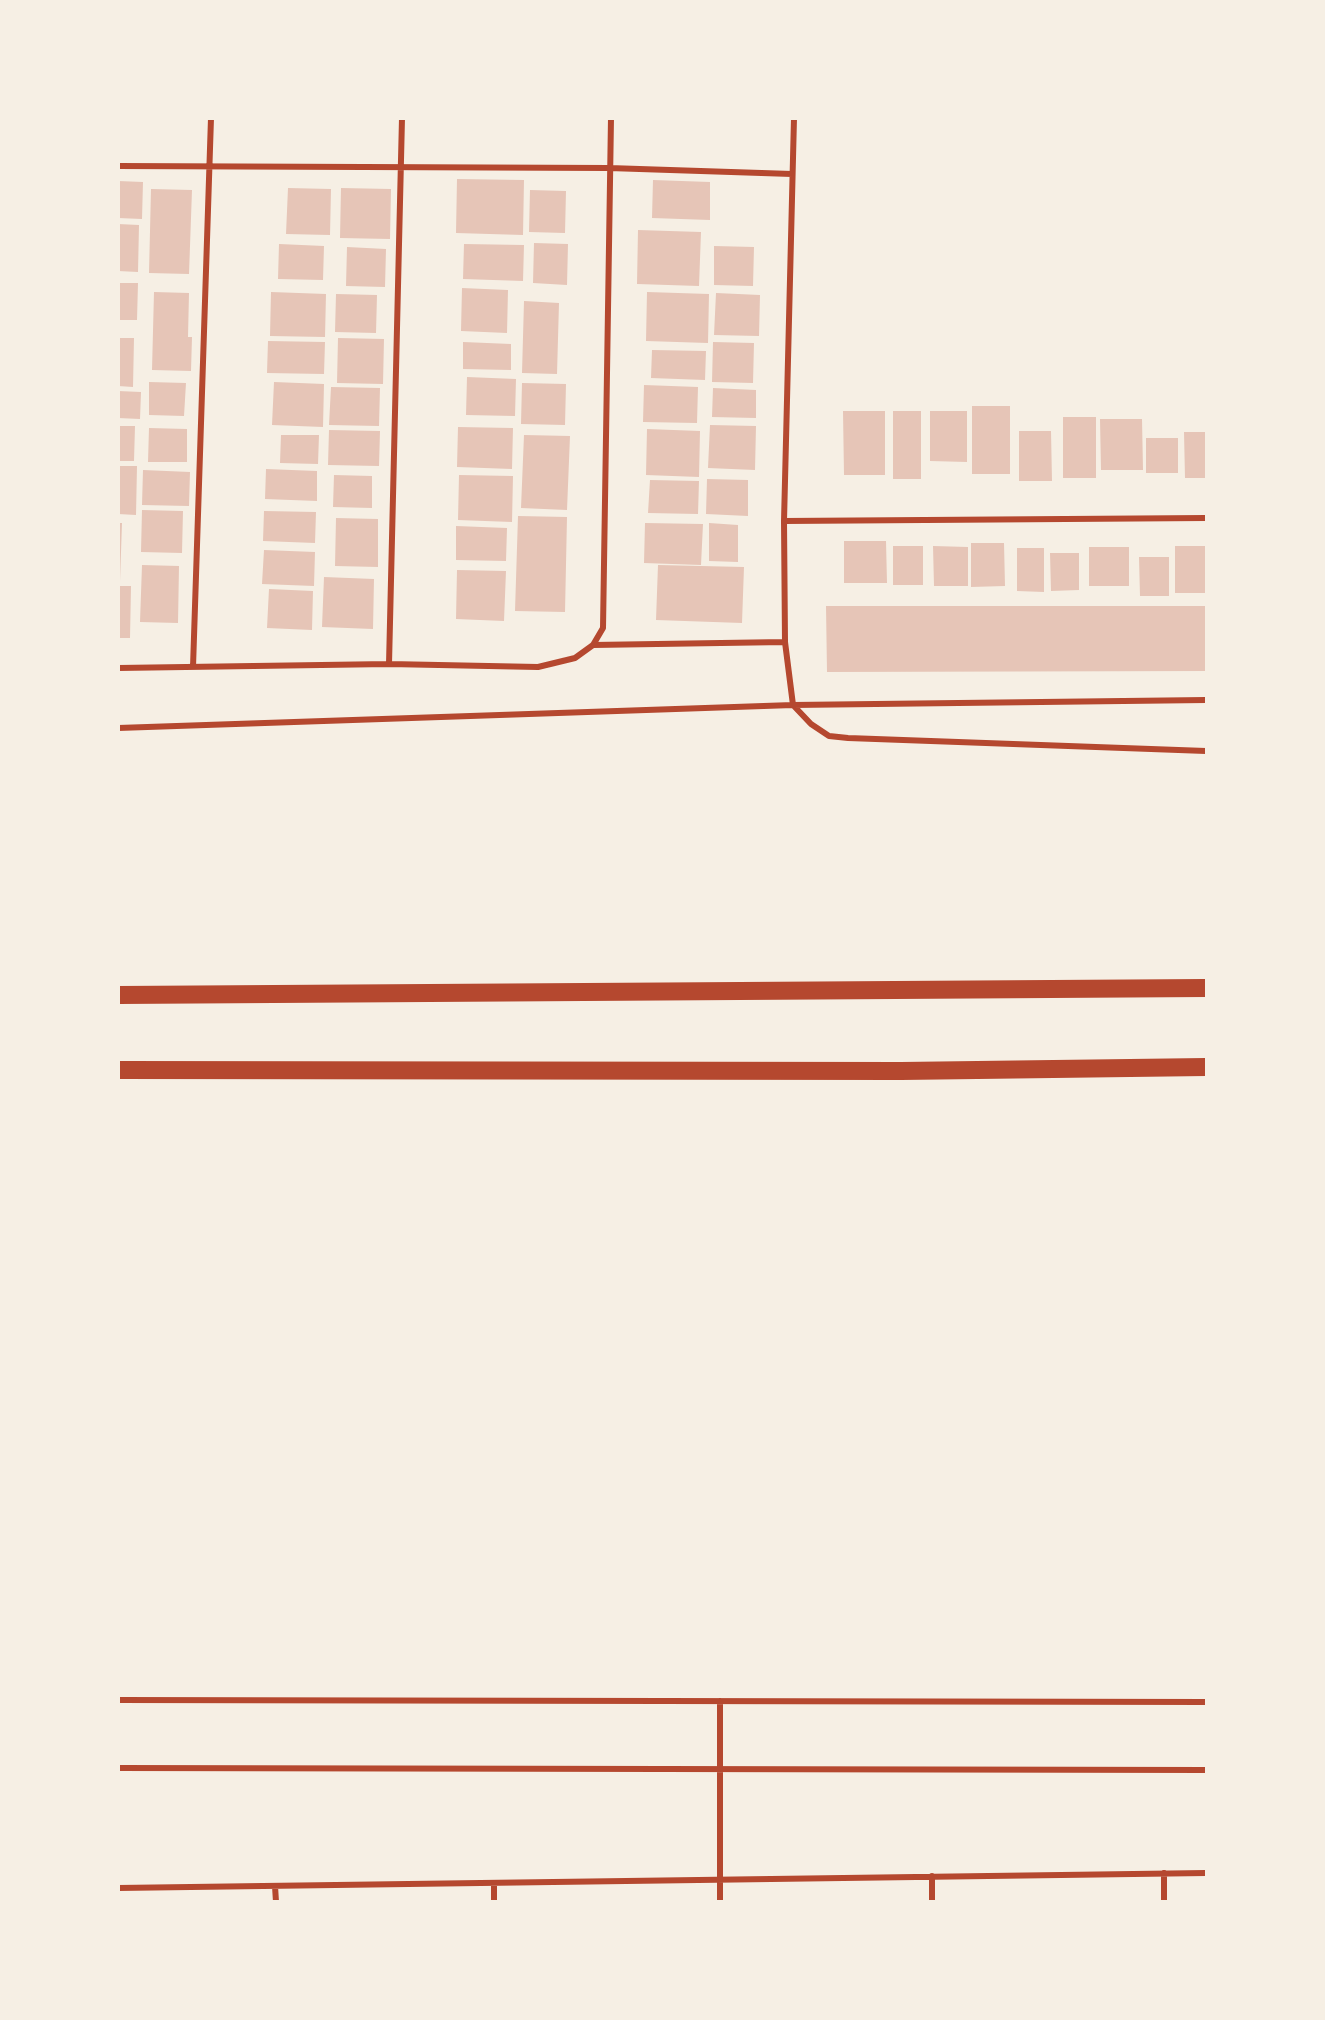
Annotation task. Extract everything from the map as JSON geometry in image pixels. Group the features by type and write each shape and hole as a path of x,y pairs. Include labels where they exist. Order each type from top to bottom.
{"highway":[{"path":"118,996 1206,988"},
{"path":"118,1070 901,1071 1206,1067"}],"street":[{"path":"193,667 211,118"},
{"path":"389,664 402,118"},
{"path":"118,668 389,664 538,667 575,658 593,645 603,628 611,118"},
{"path":"794,118 784,521 785,642 793,705 811,724 830,736 1206,751"},
{"path":"118,166 609,168 792,174"},
{"path":"784,521 1206,518"},
{"path":"593,645 785,642"},
{"path":"118,728 793,705 1206,700"},
{"path":"118,1700 1206,1702"},
{"path":"720,1701 720,1902"},
{"path":"118,1768 1206,1770"},
{"path":"118,1888 1206,1873"},
{"path":"1164,1874 1164,1902"},
{"path":"932,1876 932,1902"},
{"path":"494,1883 494,1902"},
{"path":"275,1886 276,1902"}],"building":[{"path":"457,179 524,180 523,235 456,233"},
{"path":"653,180 710,182 710,220 652,218"},
{"path":"118,181 143,182 142,219 118,218"},
{"path":"288,188 331,189 330,235 286,234"},
{"path":"341,188 391,189 390,239 340,238"},
{"path":"151,189 192,190 189,274 149,273"},
{"path":"530,190 566,191 565,233 529,232"},
{"path":"118,224 139,225 138,272 118,271"},
{"path":"638,230 701,232 699,286 637,284"},
{"path":"534,243 568,244 567,285 533,283"},
{"path":"279,244 324,246 323,280 278,279"},
{"path":"464,244 524,245 523,281 463,279"},
{"path":"714,246 754,247 753,286 714,285"},
{"path":"347,247 386,249 385,287 346,286"},
{"path":"118,283 138,283 137,320 118,320"},
{"path":"462,288 508,290 507,333 461,331"},
{"path":"154,292 189,293 188,337 192,337 191,371 152,370"},
{"path":"271,292 326,294 325,337 270,336"},
{"path":"647,292 709,294 708,343 646,341"},
{"path":"716,293 760,295 759,336 714,335"},
{"path":"336,294 377,295 376,333 335,332"},
{"path":"524,301 559,303 557,374 522,373"},
{"path":"118,338 134,338 133,387 118,386"},
{"path":"338,338 384,339 383,384 337,383"},
{"path":"268,341 325,342 324,374 267,373"},
{"path":"463,342 511,344 511,370 463,369"},
{"path":"713,342 754,343 753,383 712,382"},
{"path":"652,350 706,351 705,380 651,378"},
{"path":"467,377 516,379 515,416 466,415"},
{"path":"149,382 186,383 184,416 149,415"},
{"path":"274,382 324,384 323,427 272,425"},
{"path":"522,383 566,384 565,425 521,424"},
{"path":"644,385 698,387 697,423 643,422"},
{"path":"331,387 380,388 379,426 329,425"},
{"path":"713,388 756,390 756,418 712,417"},
{"path":"118,391 141,392 140,419 118,418"},
{"path":"972,406 1010,406 1010,474 972,474"},
{"path":"843,411 885,411 885,475 844,475"},
{"path":"893,411 921,411 921,479 893,479"},
{"path":"930,411 967,411 967,462 930,461"},
{"path":"1063,417 1096,417 1096,478 1063,478"},
{"path":"1100,419 1142,419 1143,470 1101,470"},
{"path":"710,425 756,426 755,470 708,468"},
{"path":"118,426 135,426 134,461 118,461"},
{"path":"458,427 513,428 512,469 457,467"},
{"path":"149,428 187,429 187,462 148,462"},
{"path":"647,429 700,431 699,477 646,475"},
{"path":"329,430 380,431 379,466 328,465"},
{"path":"1019,431 1051,431 1052,481 1019,481"},
{"path":"1184,432 1206,432 1206,478 1185,478"},
{"path":"281,435 319,435 318,464 280,463"},
{"path":"524,435 570,436 567,510 521,508"},
{"path":"1146,438 1178,438 1178,473 1146,473"},
{"path":"118,466 137,466 136,515 118,514"},
{"path":"266,469 317,471 317,501 265,499"},
{"path":"143,470 190,472 189,506 142,505"},
{"path":"334,475 372,476 372,508 333,507"},
{"path":"459,475 513,476 512,522 458,520"},
{"path":"707,479 748,480 748,516 706,514"},
{"path":"650,480 699,481 698,514 648,513"},
{"path":"142,510 183,511 182,553 141,552"},
{"path":"264,511 316,512 315,543 263,541"},
{"path":"518,516 567,517 565,612 515,611"},
{"path":"336,518 378,519 378,567 335,566"},
{"path":"118,523 122,523 120,581 118,581"},
{"path":"645,523 703,524 701,565 644,563"},
{"path":"709,523 738,525 738,562 709,561"},
{"path":"456,526 507,528 506,561 456,560"},
{"path":"844,541 886,541 887,583 844,583"},
{"path":"971,543 1004,543 1005,586 971,587"},
{"path":"893,546 923,546 923,585 893,585"},
{"path":"933,546 968,547 968,586 934,586"},
{"path":"1175,546 1206,546 1206,593 1175,593"},
{"path":"1089,547 1129,547 1129,586 1089,586"},
{"path":"1017,548 1044,548 1044,592 1017,591"},
{"path":"264,550 315,552 314,586 262,584"},
{"path":"1050,553 1079,553 1079,590 1051,591"},
{"path":"1139,557 1169,557 1169,596 1140,596"},
{"path":"142,565 179,566 178,623 140,622"},
{"path":"658,565 744,567 742,623 656,620"},
{"path":"457,570 506,571 504,621 456,619"},
{"path":"324,577 374,579 373,629 322,627"},
{"path":"118,586 131,586 130,638 118,638"},
{"path":"269,589 313,591 312,630 267,628"},
{"path":"826,606 1206,606 1206,671 827,672"}]}
